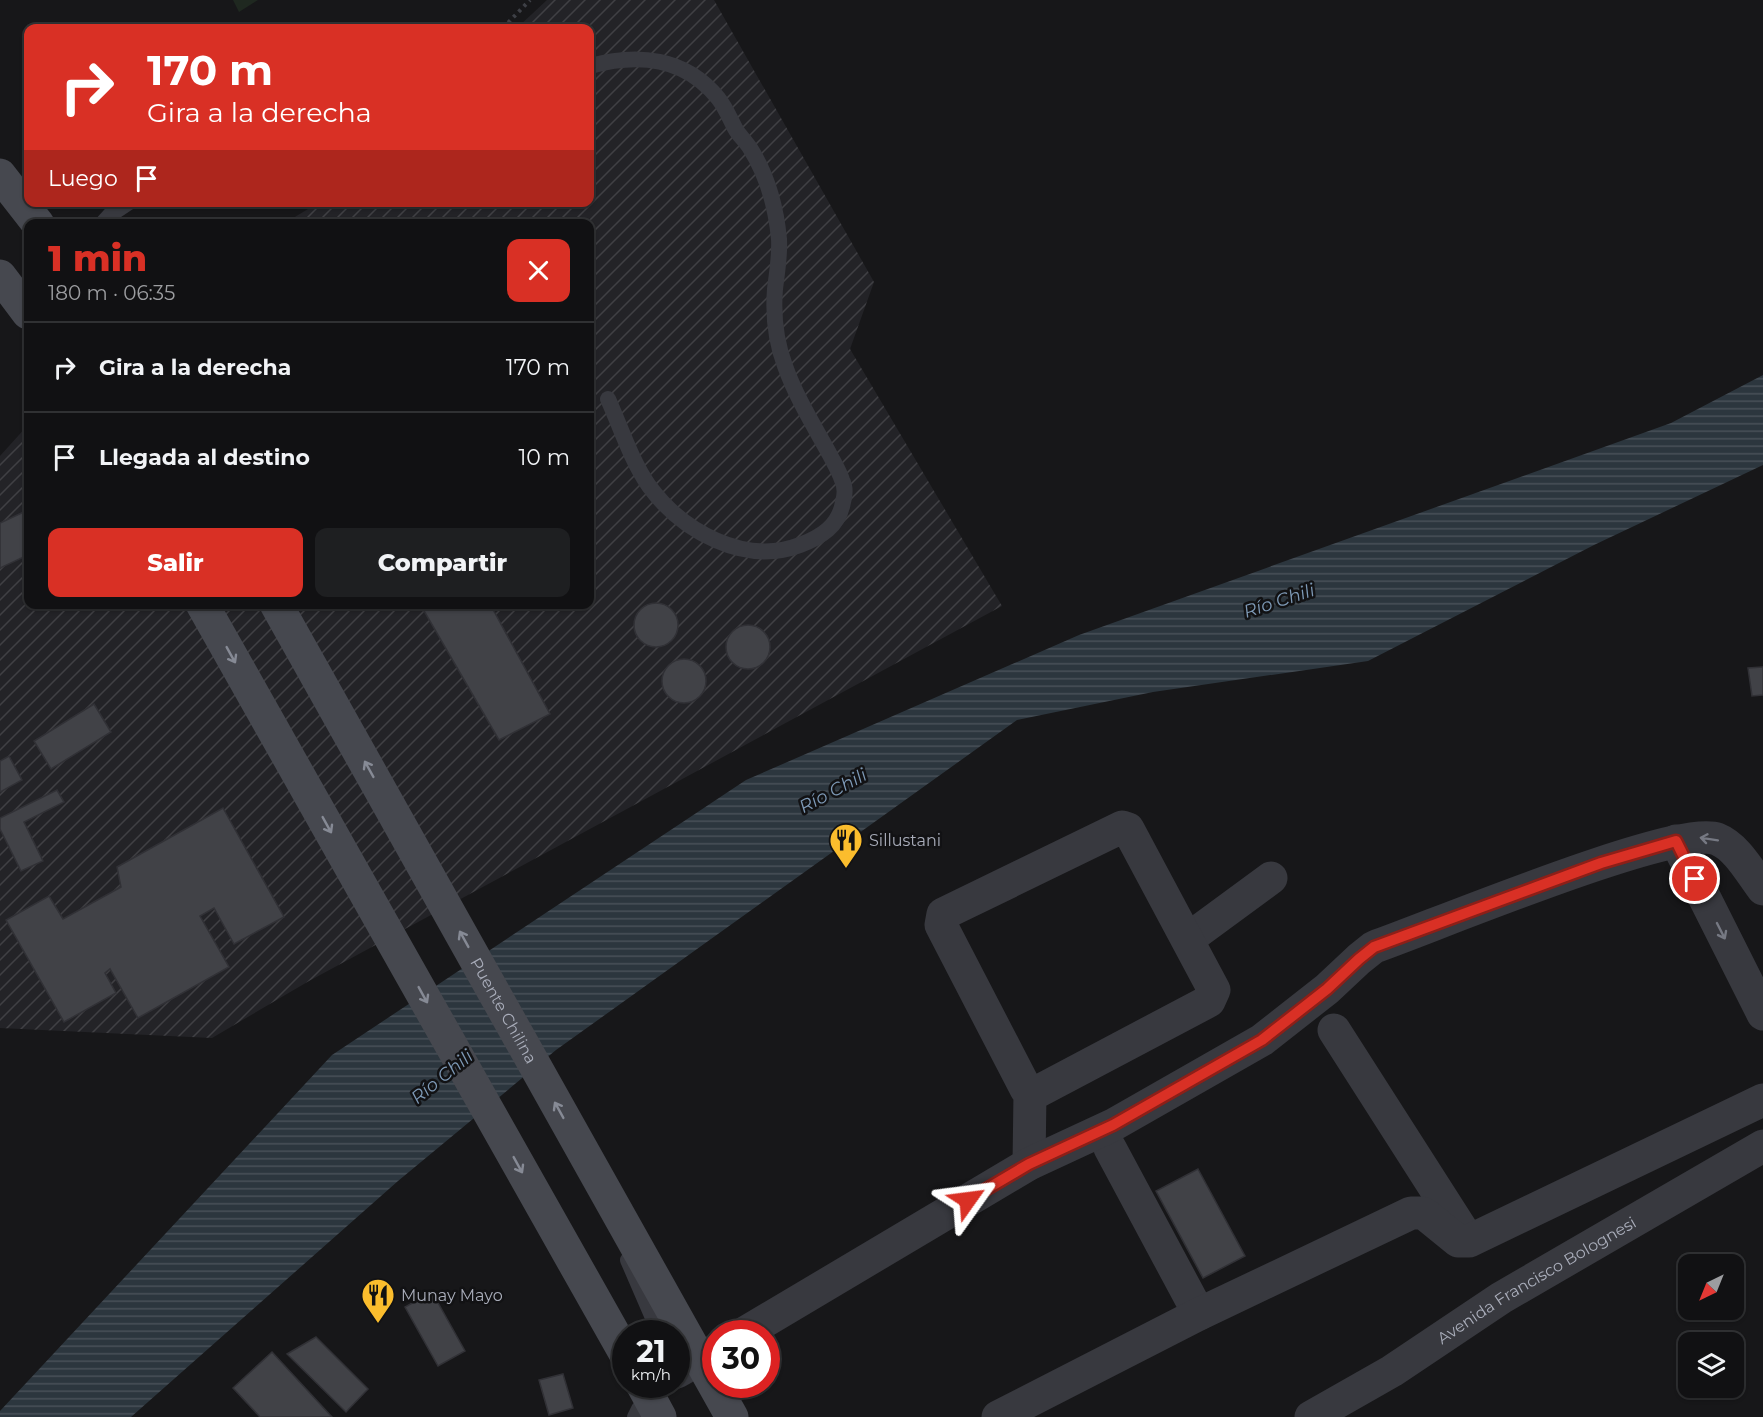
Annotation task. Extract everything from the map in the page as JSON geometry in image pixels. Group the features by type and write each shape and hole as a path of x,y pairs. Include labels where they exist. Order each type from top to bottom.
{"main road":[{"path":"0,175 24,206"},
{"path":"25,207 34,219"},
{"path":"0,276 24,308"},
{"path":"205,609 612,1330"},
{"name":"Puente Chilina","path":"279,609 732,1417"},
{"path":"650,1398 660,1417"}],"street":[{"path":"1122,827 1128,829 1214,990 1209,1001 1037,1092 1030,1092 1026,1089 941,925 943,914 1122,827"},
{"path":"767,1320 1029,1164 1113,1125 1262,1040 1327,989 1374,947 1601,863 1676,841 1707,837 1723,842 1733,850 1763,889"},
{"path":"1676,841 1763,1014"},
{"path":"1188,939 1271,878"},
{"path":"1334,1030 1469,1241"},
{"path":"1029,1164 1030,1092"},
{"path":"998,1417 1199,1314 1411,1213 1426,1215 1458,1241 1469,1241 1763,1100"},
{"name":"Avenida Francisco Bolognesi","path":"1311,1417 1392,1371 1501,1298 1763,1146"},
{"path":"1110,1148 1199,1314"}],"lane":[{"path":"594,65 629,58 662,62 677,68 705,84 718,97 750,148 770,190 776,212 779,240 774,311 778,338 785,365 796,391 843,481 844,502 840,512 826,532 815,539 793,547 769,551 748,550 726,545 703,534 681,520 663,504 648,484 636,464 608,399"},
{"path":"106,219 122,207"},
{"path":"575,1158 626,1256 654,1320"},
{"path":"635,1417 639,1409 650,1398"}],"path":[{"path":"507,24 530,0"}],"shaded area":[{"path":"233,0 258,0 239,12"},
{"path":"547,0 714,0 874,282 850,349 1002,606 309,981 212,1038 0,1028 0,456 24,429 24,609 594,609 594,219 292,219 311,207 594,207 594,24 521,24"}],"water":[{"name":"Río Chili","path":"1763,375 1763,465 1594,545 1368,661 1153,692 1017,720 556,1050 398,1181 131,1417 0,1417 0,1411 332,1055 746,780 1079,635 1671,423"}],"building":[{"path":"24,512 24,557 0,568 0,523"},
{"path":"656,603 671,610 678,625 671,640 656,647 641,640 634,625 641,610"},
{"path":"423,609 493,609 550,714 499,740"},
{"path":"748,625 763,632 770,647 763,662 748,669 733,662 726,647 733,632"},
{"path":"684,659 700,665 706,681 700,697 684,703 668,697 662,681 668,665"},
{"path":"1763,667 1763,695 1752,696 1748,668"},
{"path":"94,704 111,732 51,769 34,741"},
{"path":"9,756 22,780 0,792 0,761"},
{"path":"57,790 64,802 24,822 43,861 21,871 0,829 0,818"},
{"path":"223,808 284,917 234,944 214,908 200,916 229,967 138,1018 110,969 105,973 116,993 64,1022 6,920 49,896 63,919 121,887 117,867"},
{"path":"1198,1169 1245,1256 1203,1278 1156,1191"},
{"path":"432,1292 465,1351 438,1366 405,1307"},
{"path":"316,1337 368,1389 346,1412 287,1354"},
{"path":"272,1352 332,1417 260,1417 233,1388"},
{"path":"563,1374 573,1408 549,1415 539,1380"}],"place":[{"name":"Sillustani","path":"846,869"},
{"name":"Munay Mayo","path":"378,1324"}],"route":[{"path":"968,1200 1029,1164 1113,1125 1262,1040 1327,989 1374,947 1420,932 1601,863 1676,841 1695,879"}]}
